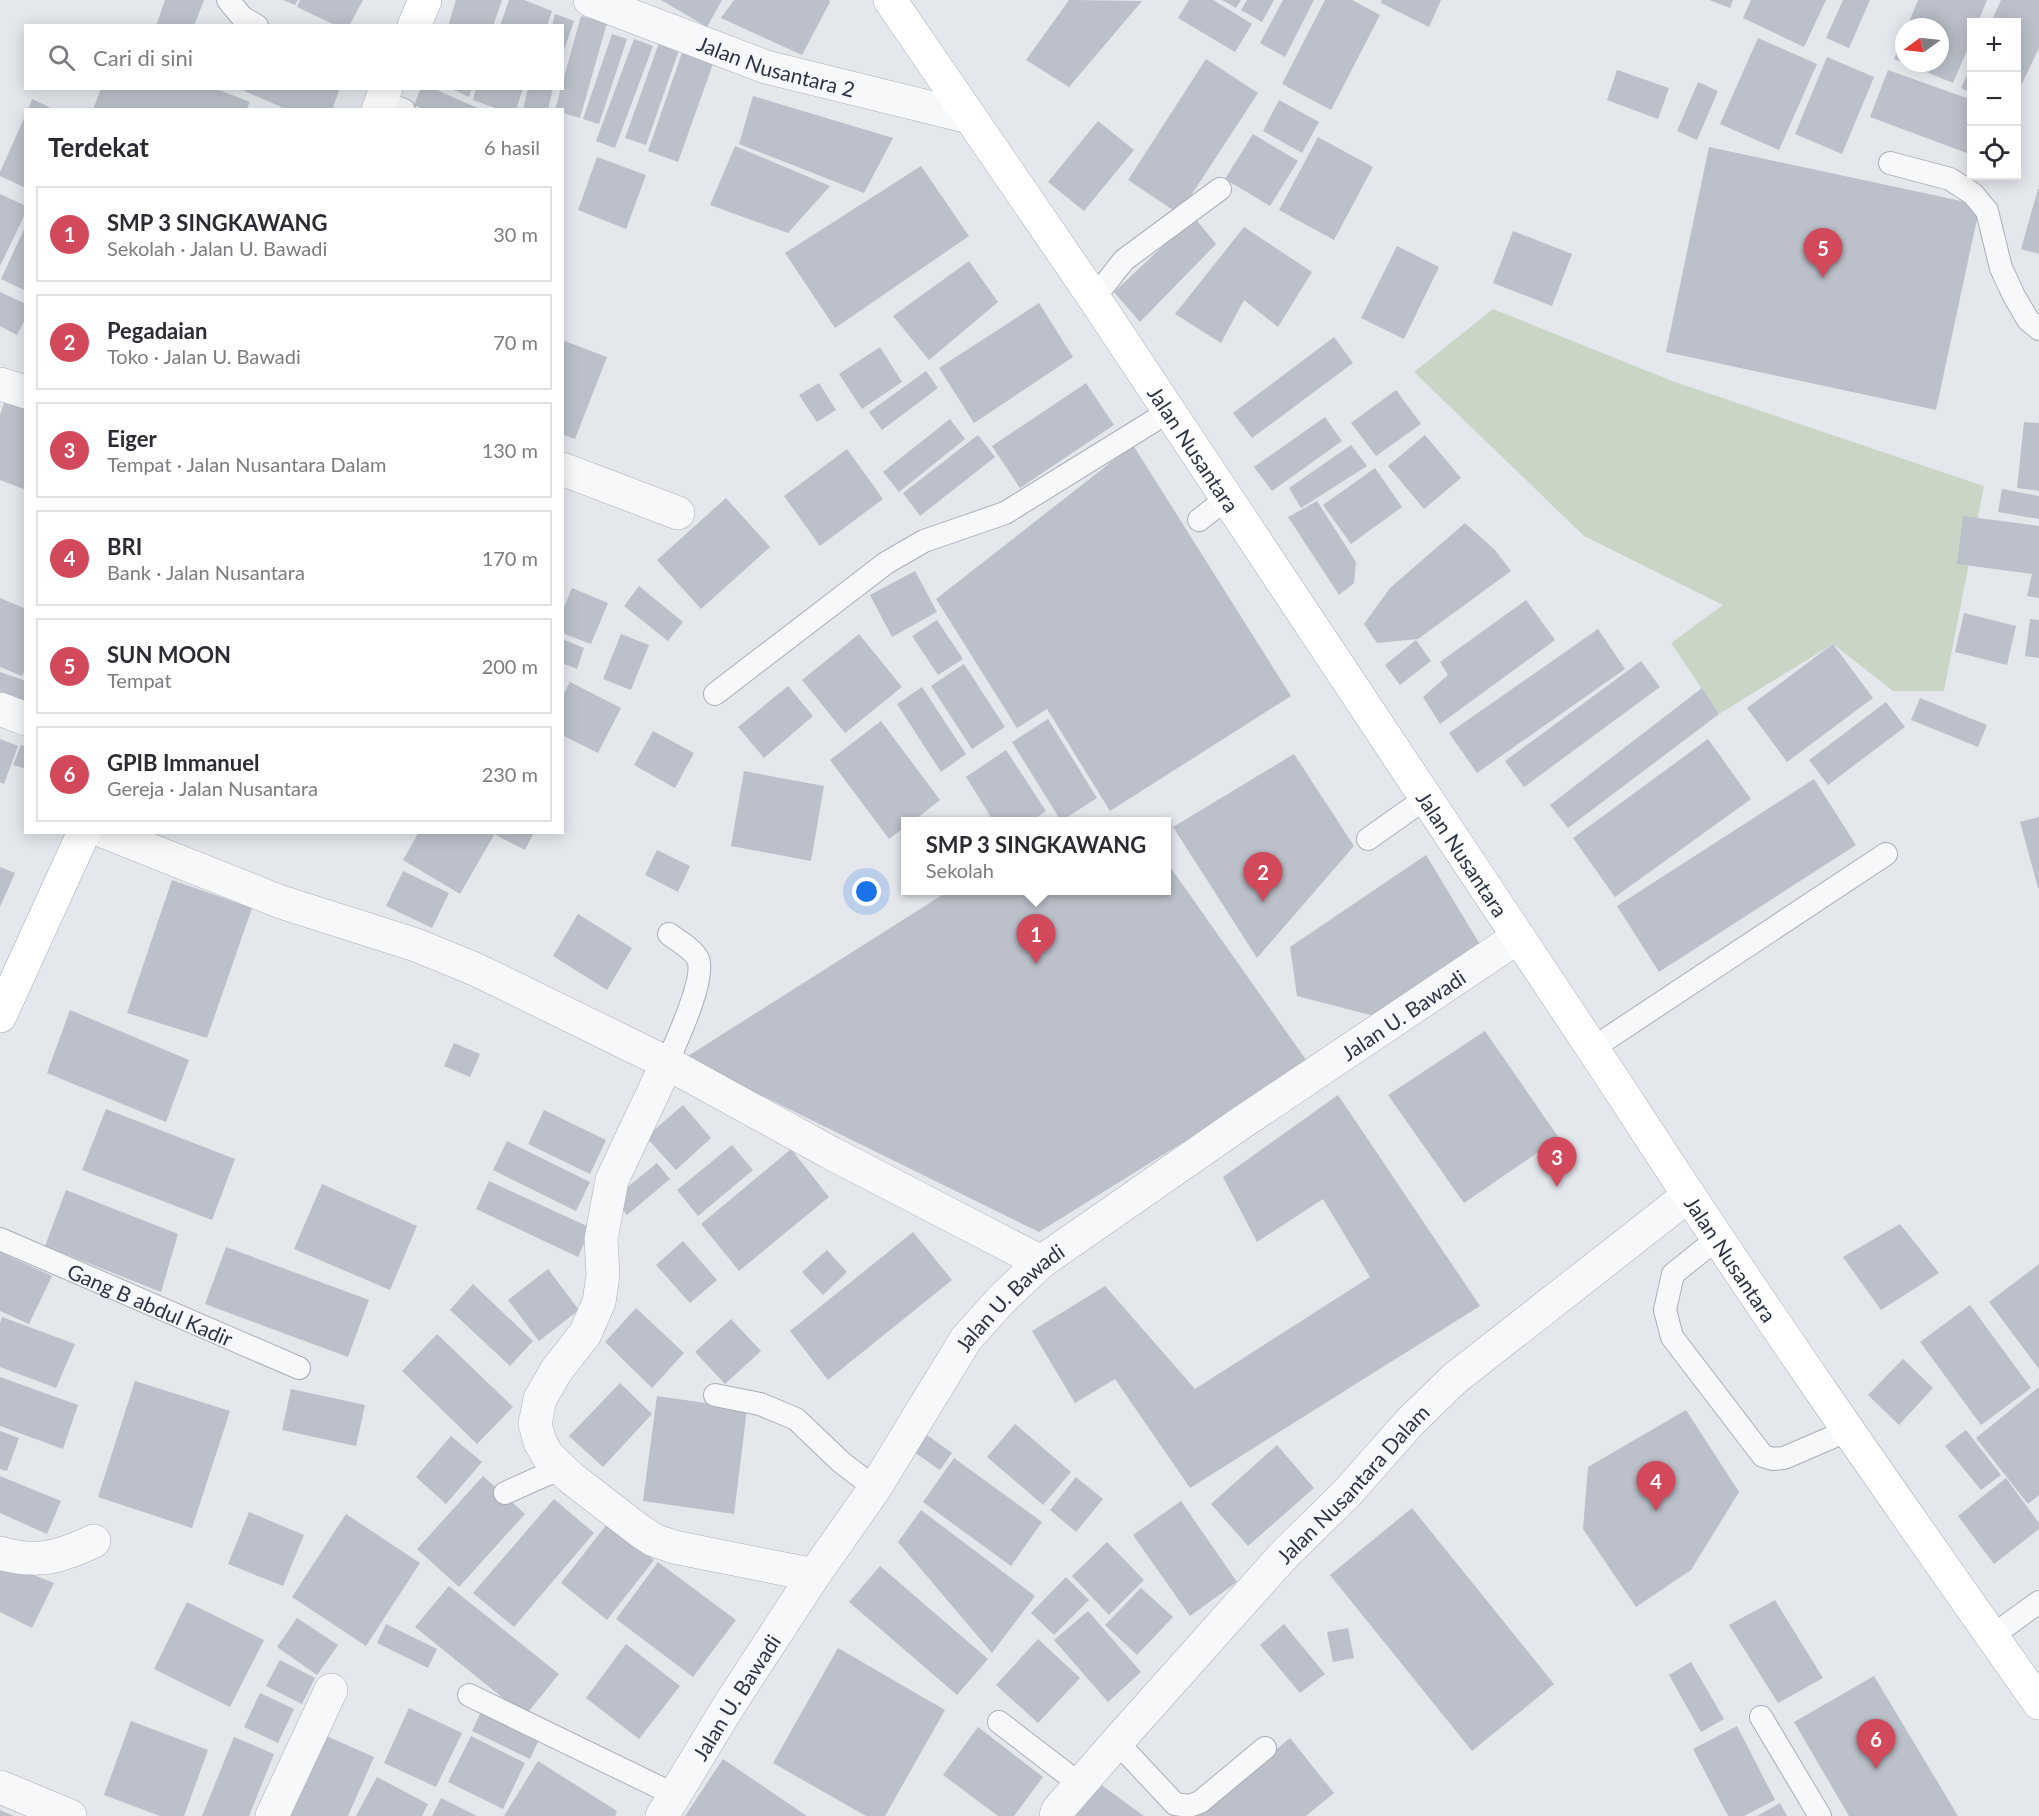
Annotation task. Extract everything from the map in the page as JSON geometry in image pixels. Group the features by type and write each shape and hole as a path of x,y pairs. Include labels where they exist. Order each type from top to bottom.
{"main road":[{"path":"415,24 426,0"},
{"name":"Jalan Nusantara","path":"890,0 1094,298 1689,1196 2039,1703"},
{"path":"0,1016 83,834"}],"street":[{"name":"Jalan Nusantara 2","path":"590,0 766,67 969,117"},
{"path":"0,384 24,391"},
{"path":"564,470 678,513"},
{"path":"0,709 24,718"},
{"path":"110,834 281,902 416,945 477,970 668,1063 831,1153 1041,1262"},
{"name":"Jalan U. Bawadi","path":"668,1805 814,1575 875,1488 966,1339 1002,1299 1041,1262 1518,937"},
{"path":"668,1063 612,1180 601,1239 603,1275 599,1302 585,1334 556,1371 540,1399 535,1424 540,1442 548,1456 561,1468 654,1540 674,1547 814,1575"},
{"name":"Jalan Nusantara Dalam","path":"1056,1816 1058,1810 1117,1742 1283,1556 1348,1492 1409,1423 1454,1379 1689,1196"},
{"path":"0,1553 47,1558 69,1552 94,1541"},
{"path":"272,1816 331,1690"},
{"path":"0,1787 70,1816"}],"lane":[{"path":"228,0 242,17 254,24"},
{"path":"1890,163 1950,179 1973,194 1987,211 2001,268 2014,296 2028,320 2039,329"},
{"path":"1094,298 1124,260 1220,189"},
{"path":"2014,296 2039,301"},
{"path":"715,694 886,563 924,541 1005,513 1168,412"},
{"path":"1199,520 1226,499"},
{"path":"1368,839 1425,798"},
{"path":"1593,1048 1887,855"},
{"path":"668,1063 699,982 698,960 692,952 669,934"},
{"path":"1718,1238 1674,1274 1665,1310 1672,1337 1763,1456 1773,1459 1784,1458 1849,1430"},
{"name":"Gang B abdul Kadir","path":"0,1239 299,1368"},
{"path":"715,1395 760,1404 796,1419 841,1462 875,1488"},
{"path":"505,1493 561,1468"},
{"path":"1992,1636 2039,1602"},
{"path":"469,1695 668,1805"},
{"path":"1761,1717 1820,1816"},
{"path":"999,1722 1081,1785"},
{"path":"1117,1742 1176,1804 1189,1806 1200,1802 1265,1748"}],"green space":[{"path":"1493,309 1672,381 1984,486 1944,691 1893,691 1833,644 1719,714 1671,643 1723,605 1584,536 1414,372"}],"building":[{"path":"165,0 204,0 195,24 157,24"},
{"path":"283,0 298,0 295,5"},
{"path":"300,0 363,0 350,24 333,24 297,7"},
{"path":"456,0 502,0 494,24 449,24"},
{"path":"509,0 524,0 552,11 548,24 501,24"},
{"path":"661,0 722,0 707,27"},
{"path":"734,0 829,0 830,2 802,55 721,18"},
{"path":"1069,0 1142,1 1069,87 1026,60"},
{"path":"1189,0 1213,0 1252,24 1235,52 1178,18"},
{"path":"1222,0 1241,0 1236,8"},
{"path":"1247,0 1274,0 1262,22 1241,10"},
{"path":"1283,0 1314,0 1285,57 1260,43"},
{"path":"1325,0 1352,0 1380,15 1331,110 1282,84"},
{"path":"1382,0 1441,0 1429,27 1381,3"},
{"path":"1709,0 1733,0 1730,8"},
{"path":"1751,0 1826,0 1804,47 1743,18"},
{"path":"1843,0 1870,0 1849,48 1826,38"},
{"path":"1918,0 1987,0 1980,18 1967,18 1967,51 1953,83 1926,72 1949,72 1949,18 1911,18"},
{"path":"2001,0 2039,0 2039,48 2021,86 2021,18 1993,18"},
{"path":"555,14 574,21 564,50 564,24 552,24"},
{"path":"581,16 607,23 580,118 564,114 564,108 556,108 561,90 564,90 564,77"},
{"path":"612,34 627,39 599,124 583,119"},
{"path":"1758,38 1817,64 1779,150 1720,124"},
{"path":"634,39 653,46 615,148 596,141"},
{"path":"659,43 679,50 646,145 625,138"},
{"path":"683,50 714,61 678,162 648,151"},
{"path":"1827,57 1874,77 1842,154 1795,134"},
{"path":"1206,59 1258,93 1179,214 1128,180"},
{"path":"1617,70 1669,88 1658,119 1607,100"},
{"path":"1888,70 1967,98 1967,153 1870,117"},
{"path":"1967,75 1967,91 1961,88"},
{"path":"1698,82 1718,91 1697,140 1677,131"},
{"path":"100,90 219,90 250,102 247,108 94,108"},
{"path":"243,90 339,90 333,108 283,108"},
{"path":"420,90 437,90 477,108 421,108 414,105"},
{"path":"454,90 471,90 469,97"},
{"path":"476,90 522,90 517,108 495,108 473,100"},
{"path":"528,90 553,90 548,108 523,108"},
{"path":"753,96 893,138 864,193 739,144"},
{"path":"32,99 51,108 29,108"},
{"path":"1279,100 1319,122 1302,153 1263,131"},
{"path":"24,118 24,187 0,176"},
{"path":"1098,121 1134,150 1084,211 1048,182"},
{"path":"1253,134 1298,161 1270,206 1225,179"},
{"path":"1318,137 1373,167 1334,240 1279,210"},
{"path":"735,146 830,186 788,233 710,205"},
{"path":"1709,147 1980,205 1936,410 1666,352"},
{"path":"597,157 646,175 626,229 578,210"},
{"path":"921,166 969,236 835,328 785,253"},
{"path":"2039,189 2039,254 2021,249"},
{"path":"0,194 24,205 24,216 0,266"},
{"path":"1194,217 1216,244 1140,322 1114,292"},
{"path":"1244,227 1312,272 1278,327 1244,300 1221,343 1175,314"},
{"path":"24,229 24,290 1,279"},
{"path":"1513,231 1572,254 1552,306 1493,283"},
{"path":"1397,246 1439,267 1404,339 1361,318"},
{"path":"969,261 998,302 929,360 893,316"},
{"path":"0,292 24,303 24,322 17,335 0,326"},
{"path":"1039,303 1073,357 974,423 939,368"},
{"path":"1334,337 1353,363 1252,438 1233,413"},
{"path":"564,341 607,357 575,439 564,435"},
{"path":"880,347 902,382 862,409 839,374"},
{"path":"926,371 938,388 882,430 869,412"},
{"path":"819,383 836,410 817,422 799,395"},
{"path":"1086,383 1114,425 1020,488 992,446"},
{"path":"1396,390 1421,424 1376,456 1351,423"},
{"path":"6,398 24,405 24,489 0,480 0,415"},
{"path":"1325,417 1342,441 1272,491 1254,467"},
{"path":"950,419 965,439 899,492 883,472"},
{"path":"2024,422 2039,423 2039,491 2017,488"},
{"path":"978,435 995,457 920,516 903,493"},
{"path":"1425,435 1461,478 1424,509 1388,466"},
{"path":"1133,445 1291,696 1110,811 1047,709 1017,728 936,599"},
{"path":"1351,445 1367,466 1301,508 1289,488"},
{"path":"847,449 883,499 820,546 784,496"},
{"path":"1375,468 1402,507 1351,544 1323,505"},
{"path":"2002,489 2039,496 2039,519 1998,512"},
{"path":"726,498 770,547 701,609 657,560"},
{"path":"1317,501 1356,562 1354,583 1339,595 1288,517"},
{"path":"1963,516 2039,526 2039,598 2027,596 2032,574 1957,564"},
{"path":"1465,523 1495,550 1511,571 1418,639 1377,643 1364,624 1390,588"},
{"path":"915,571 937,612 892,637 870,595"},
{"path":"639,586 683,622 668,641 624,606"},
{"path":"572,588 608,603 591,644 564,634 564,607"},
{"path":"0,598 24,608 24,672 22,676 0,667"},
{"path":"1526,600 1555,640 1440,724 1423,697 1448,675 1440,662"},
{"path":"1964,613 2016,626 2007,665 1955,652"},
{"path":"2030,619 2039,620 2039,658 2025,656"},
{"path":"937,620 963,659 938,675 912,636"},
{"path":"1598,629 1625,669 1477,773 1449,733"},
{"path":"621,634 649,645 631,690 603,679"},
{"path":"859,634 902,687 845,733 802,680"},
{"path":"564,640 584,648 577,669 564,664"},
{"path":"1416,640 1431,661 1400,685 1385,665"},
{"path":"1833,644 1873,698 1787,762 1747,708"},
{"path":"1641,661 1660,687 1524,787 1505,761"},
{"path":"964,664 1005,727 972,749 931,686"},
{"path":"0,672 24,680 24,707 0,699"},
{"path":"570,682 621,708 598,753 564,736 564,693"},
{"path":"788,686 813,716 764,758 738,727"},
{"path":"922,687 966,754 941,772 897,704"},
{"path":"1702,688 1719,714 1568,828 1550,805"},
{"path":"1920,698 1987,725 1978,747 1911,720"},
{"path":"1886,702 1905,727 1828,785 1809,760"},
{"path":"1048,719 1097,798 1067,817 1059,817 1012,742"},
{"path":"881,721 940,800 918,817 901,817 901,830 889,839 830,760"},
{"path":"653,731 694,753 675,788 634,765"},
{"path":"0,739 18,746 4,784 0,782"},
{"path":"1708,739 1751,799 1615,897 1573,838"},
{"path":"21,745 24,746 24,768 13,765"},
{"path":"1006,750 1046,811 1037,817 991,817 966,777"},
{"path":"1294,754 1354,846 1257,958 1173,827"},
{"path":"744,771 824,786 811,861 731,846"},
{"path":"1814,779 1856,845 1659,972 1617,906"},
{"path":"2039,817 2039,888 2038,888 2020,822"},
{"path":"418,834 494,835 460,894 403,860"},
{"path":"494,834 533,834 525,850"},
{"path":"657,850 690,866 678,892 645,875"},
{"path":"1426,855 1481,946 1378,1017 1297,996 1290,947"},
{"path":"0,867 15,873 0,907"},
{"path":"1171,868 1309,1064 1039,1232 685,1058 942,895 1171,895"},
{"path":"403,871 449,893 432,928 386,906"},
{"path":"172,880 252,908 207,1038 127,1013"},
{"path":"578,914 632,948 607,990 553,956"},
{"path":"70,1010 189,1060 166,1122 47,1073"},
{"path":"1485,1031 1559,1138 1464,1203 1388,1095"},
{"path":"454,1043 480,1054 470,1077 444,1066"},
{"path":"1338,1095 1480,1306 1190,1488 1115,1379 1075,1403 1032,1331 1105,1286 1195,1389 1370,1277 1323,1199 1257,1242 1223,1177"},
{"path":"683,1105 711,1138 676,1170 646,1137"},
{"path":"106,1109 235,1159 212,1220 82,1170"},
{"path":"544,1110 606,1140 590,1174 528,1144"},
{"path":"507,1141 590,1182 576,1211 493,1170"},
{"path":"732,1145 753,1170 698,1216 677,1190"},
{"path":"791,1149 829,1197 739,1271 701,1224"},
{"path":"657,1163 670,1179 627,1215 613,1199"},
{"path":"489,1181 591,1228 578,1257 476,1209"},
{"path":"322,1184 417,1226 390,1290 294,1249"},
{"path":"66,1190 178,1234 161,1292 45,1246"},
{"path":"1900,1224 1939,1273 1881,1310 1843,1257"},
{"path":"913,1232 952,1280 828,1380 790,1331"},
{"path":"683,1241 717,1280 690,1303 656,1265"},
{"path":"226,1247 369,1300 348,1357 205,1304"},
{"path":"827,1250 847,1272 823,1295 802,1272"},
{"path":"0,1252 52,1276 29,1324 0,1311"},
{"path":"2039,1264 2039,1369 1989,1302"},
{"path":"548,1269 579,1310 539,1341 508,1300"},
{"path":"473,1284 533,1341 510,1366 450,1310"},
{"path":"1970,1305 2031,1388 1981,1425 1920,1342"},
{"path":"636,1308 684,1353 652,1388 605,1342"},
{"path":"2,1317 75,1344 56,1388 0,1367"},
{"path":"731,1319 761,1351 725,1384 695,1352"},
{"path":"437,1334 513,1407 477,1444 402,1371"},
{"path":"1903,1359 1933,1388 1899,1425 1868,1395"},
{"path":"0,1377 78,1405 63,1449 0,1426"},
{"path":"135,1381 230,1411 192,1528 98,1497"},
{"path":"620,1383 652,1414 603,1467 569,1436"},
{"path":"2039,1387 2039,1495 2028,1504 1976,1438"},
{"path":"291,1389 365,1405 356,1446 282,1430"},
{"path":"657,1396 747,1409 734,1514 643,1501"},
{"path":"1686,1410 1739,1492 1691,1570 1636,1607 1583,1529 1588,1467"},
{"path":"1015,1424 1071,1472 1043,1505 987,1457"},
{"path":"1966,1430 2001,1475 1981,1490 1945,1446"},
{"path":"0,1431 19,1438 7,1471 0,1469"},
{"path":"927,1435 952,1453 940,1470 914,1452"},
{"path":"451,1436 482,1462 446,1504 416,1477"},
{"path":"1277,1445 1314,1488 1248,1546 1211,1504"},
{"path":"954,1458 1042,1522 1011,1566 923,1502"},
{"path":"0,1476 61,1501 47,1534 0,1513"},
{"path":"483,1476 525,1514 459,1587 417,1549"},
{"path":"1076,1477 1103,1499 1076,1532 1050,1510"},
{"path":"2006,1478 2039,1523 2039,1529 1994,1564 1958,1516"},
{"path":"554,1499 594,1533 514,1627 473,1593"},
{"path":"1181,1501 1237,1582 1190,1616 1133,1535"},
{"path":"1412,1508 1554,1684 1472,1751 1330,1575"},
{"path":"921,1510 1035,1596 992,1653 898,1542"},
{"path":"249,1512 304,1535 283,1586 228,1564"},
{"path":"346,1514 420,1563 366,1646 292,1597"},
{"path":"607,1524 654,1560 607,1620 561,1583"},
{"path":"1107,1542 1144,1580 1109,1615 1072,1576"},
{"path":"0,1562 54,1583 32,1628 0,1612"},
{"path":"658,1562 736,1620 693,1677 616,1619"},
{"path":"880,1566 988,1659 957,1695 849,1602"},
{"path":"1066,1577 1089,1600 1054,1635 1031,1613"},
{"path":"449,1586 559,1674 525,1716 415,1627"},
{"path":"1141,1588 1173,1617 1137,1655 1105,1625"},
{"path":"1775,1600 1823,1678 1778,1703 1729,1625"},
{"path":"187,1602 264,1640 230,1707 154,1669"},
{"path":"1088,1611 1141,1672 1108,1702 1054,1640"},
{"path":"297,1618 338,1645 317,1675 277,1647"},
{"path":"386,1624 437,1649 428,1668 377,1643"},
{"path":"1284,1624 1325,1674 1300,1693 1260,1645"},
{"path":"1348,1628 1354,1658 1333,1662 1327,1632"},
{"path":"1038,1639 1080,1678 1038,1723 996,1685"},
{"path":"626,1644 680,1686 639,1739 586,1698"},
{"path":"838,1648 945,1710 885,1816 866,1816 773,1763"},
{"path":"280,1660 315,1678 302,1704 266,1686"},
{"path":"1691,1662 1724,1719 1701,1732 1669,1675"},
{"path":"1874,1676 1958,1816 1849,1816 1794,1722"},
{"path":"260,1693 294,1709 278,1743 244,1727"},
{"path":"484,1705 542,1733 530,1759 472,1731"},
{"path":"409,1708 462,1733 436,1787 384,1763"},
{"path":"131,1721 208,1750 184,1816 160,1816 104,1795"},
{"path":"1737,1726 1775,1800 1744,1816 1728,1816 1693,1749"},
{"path":"978,1727 1043,1777 1014,1816 998,1816 943,1775"},
{"path":"313,1730 374,1757 348,1816 275,1816"},
{"path":"471,1736 525,1763 503,1809 448,1782"},
{"path":"234,1737 274,1754 249,1816 202,1816"},
{"path":"1290,1738 1334,1793 1306,1816 1195,1816"},
{"path":"723,1759 807,1816 685,1816"},
{"path":"538,1761 617,1811 615,1816 504,1816"},
{"path":"377,1777 428,1804 422,1816 356,1816"},
{"path":"1096,1781 1144,1816 1070,1816"},
{"path":"441,1798 477,1816 432,1816"},
{"path":"1780,1803 1787,1816 1757,1816"},
{"path":"0,1810 14,1816 0,1816"}],"place":[{"name":"SUN MOON","path":"1823,278"},
{"name":"Pegadaian","path":"1263,902"},
{"name":"SMP 3 SINGKAWANG","path":"1036,964"},
{"name":"Eiger","path":"1557,1187"},
{"name":"BRI","path":"1656,1511"},
{"name":"GPIB Immanuel","path":"1876,1769"}]}
